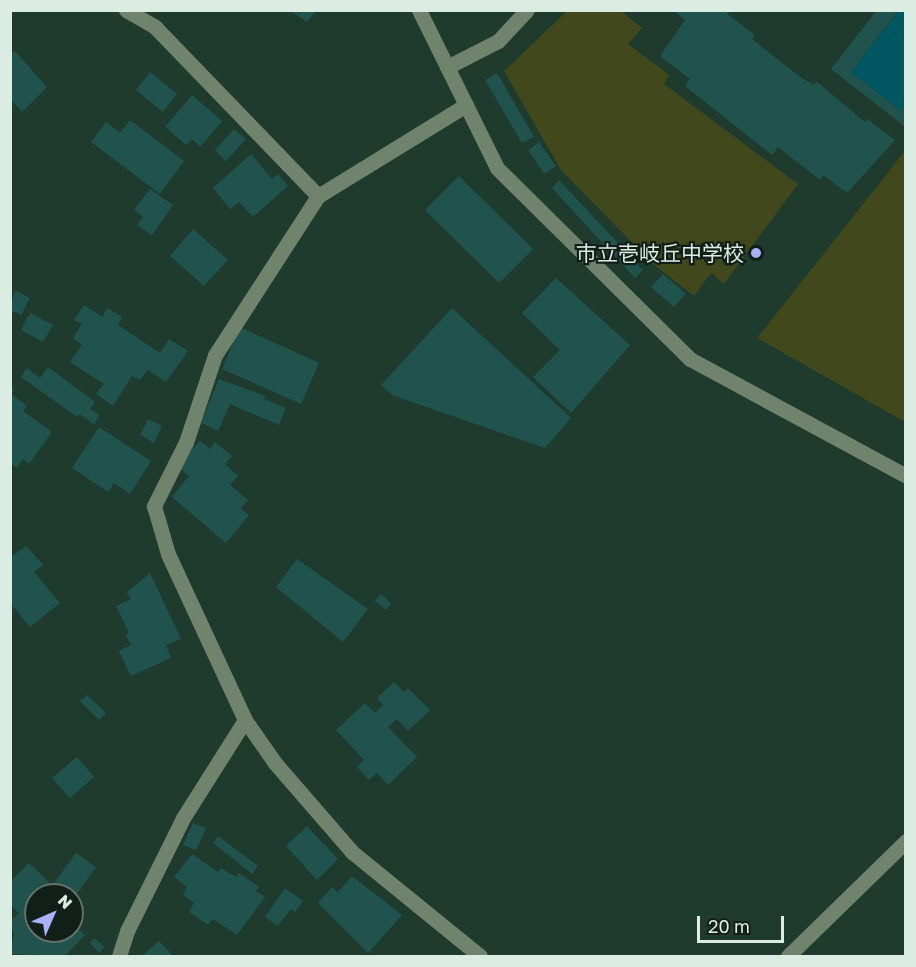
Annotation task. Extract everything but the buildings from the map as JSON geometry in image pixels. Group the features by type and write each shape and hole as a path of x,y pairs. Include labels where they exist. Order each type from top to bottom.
{"street":[{"path":"126,10 155,27 318,196"},
{"path":"419,10 497,168 690,359 906,476"},
{"path":"447,67 498,41 527,10"},
{"path":"466,105 318,196 215,355 186,442 154,506 168,554 245,720 275,763 352,852 480,957"},
{"path":"119,957 130,923 183,819 245,720"},
{"path":"788,957 906,841"}],"green space":[{"path":"567,11 621,11 642,28 628,44 669,75 664,84 798,184 724,284 711,273 694,296 653,264 561,170 504,71"},
{"path":"905,151 905,422 757,338"}],"water":[{"path":"899,11 905,11 906,105 901,111 851,72"}],"place":[{"name":"市立壱岐丘中学校","path":"756,253"}]}
